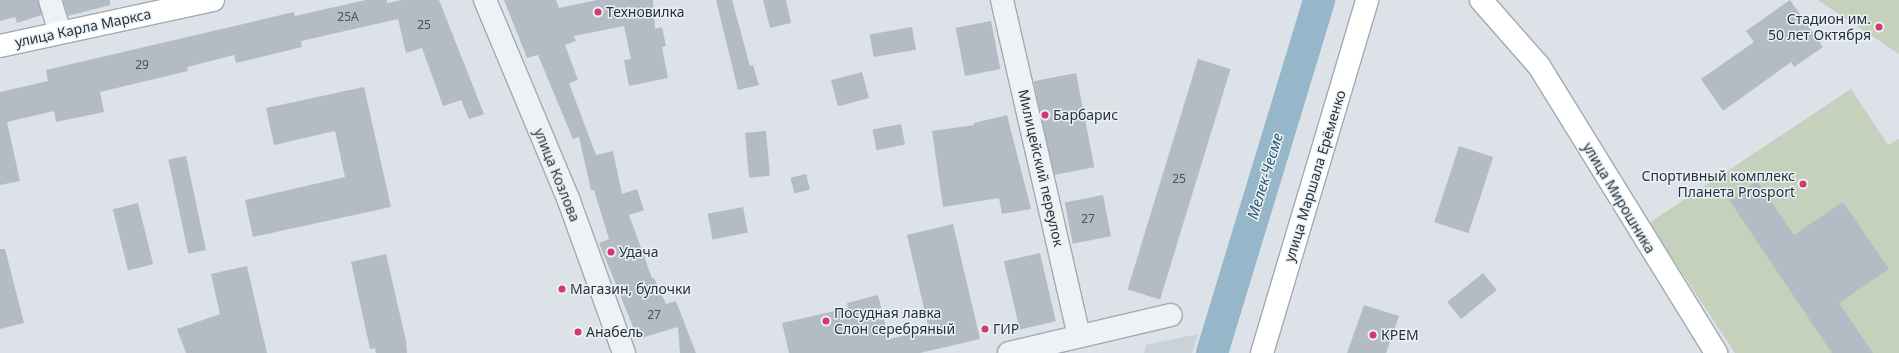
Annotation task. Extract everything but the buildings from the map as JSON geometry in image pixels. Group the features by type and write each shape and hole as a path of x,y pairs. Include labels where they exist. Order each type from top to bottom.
{"main road":[{"name":"улица Карла Маркса","path":"0,46 213,0"},
{"name":"улица Маршала Ерёменко","path":"1262,353 1367,0"},
{"name":"улица Мирошника","path":"1481,0 1539,66 1716,353"}],"street":[{"path":"50,0 60,33"},
{"name":"улица Козлова","path":"485,0 569,201 624,353"},
{"name":"Милицейский переулок","path":"1002,0 1079,336"},
{"path":"1009,353 1170,315"}],"shaded area":[{"path":"1198,334 1192,353 1144,353 1146,345"}],"green space":[{"name":"Стадион им. 50 лет Октября","path":"1818,0 1899,0 1899,54"},
{"name":"Спортивный комплекс Планета Prosport","path":"1851,89 1888,145 1899,139 1899,353 1735,353 1649,223"}],"waterway":[{"name":"Мелек-Чесме","path":"1212,353 1319,0"}],"place":[{"name":"Техновилка","path":"598,12"},
{"name":"Стадион им. 50 лет Октября","path":"1879,27"},
{"name":"Барбарис","path":"1045,115"},
{"name":"Спортивный комплекс Планета Prosport","path":"1803,184"},
{"name":"Удача","path":"611,252"},
{"name":"Магазин, булочки","path":"562,289"},
{"name":"Посудная лавка Слон серебряный","path":"826,321"},
{"name":"ГИР","path":"985,329"},
{"name":"Анабель","path":"578,332"},
{"name":"КРЕМ","path":"1373,335"}]}
